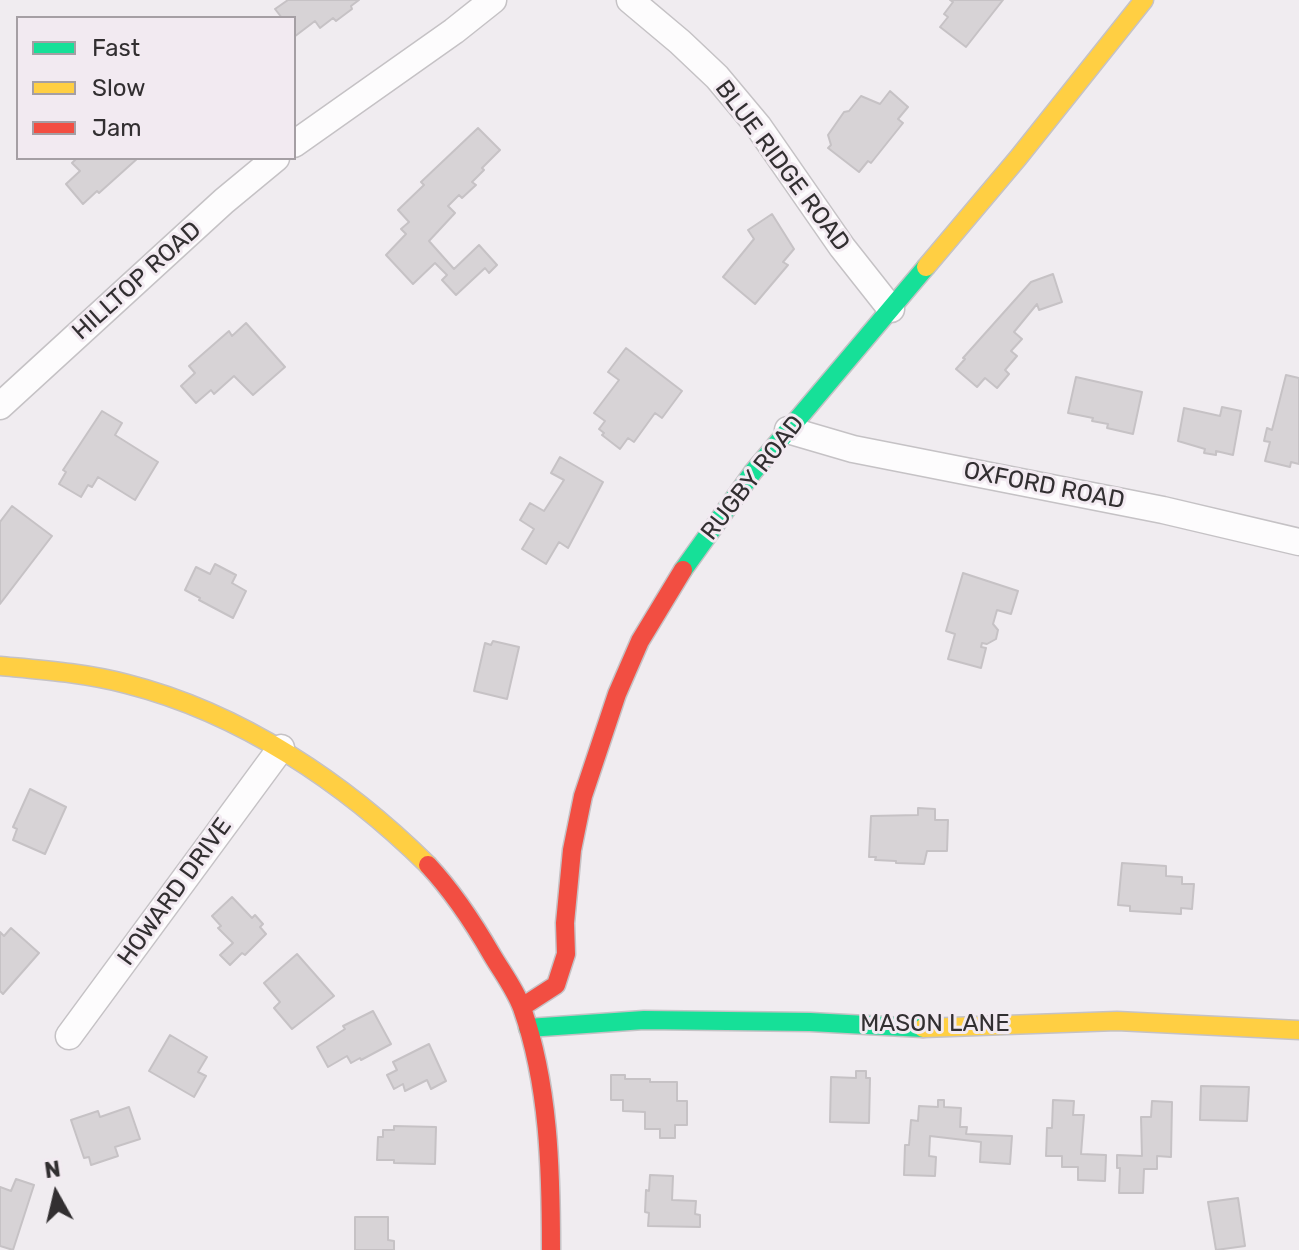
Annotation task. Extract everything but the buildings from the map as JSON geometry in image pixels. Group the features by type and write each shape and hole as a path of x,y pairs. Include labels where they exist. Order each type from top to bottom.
{"street":[{"path":"296,143 493,0"},
{"name":"BLUE RIDGE ROAD","path":"630,0 717,77 758,126 842,247 891,309"},
{"name":"RUGBY ROAD","path":"522,1007 556,985 566,954 565,923 572,850 583,796 617,694 640,641 669,590 753,472 1018,158 1144,0"},
{"name":"HILLTOP ROAD","path":"0,406 224,201 274,160"},
{"name":"OXFORD ROAD","path":"788,430 853,449 1163,510 1299,542"},
{"path":"0,666 96,677 142,687 197,706 281,748 328,780 398,835 429,865 464,907 522,1007 547,1119 552,1179 551,1250"},
{"name":"HOWARD DRIVE","path":"69,1036 281,748"},
{"name":"MASON LANE","path":"528,1028 674,1021 810,1022 943,1028 1117,1021 1298,1037"}],"traffic: fast":[{"path":"683,570 753,472 926,267"},
{"path":"528,1028 644,1020 810,1022 923,1028"}],"traffic: slow":[{"path":"926,267 1144,0"},
{"path":"0,666 112,680 210,713 250,732 326,779 362,806 428,865"},
{"path":"923,1028 1117,1021 1299,1030"}],"traffic: jam":[{"path":"522,1007 556,985 566,954 565,923 572,850 583,796 617,694 640,641 683,570"},
{"path":"428,865 470,919 522,1008 538,1067 547,1128 551,1250"}]}
